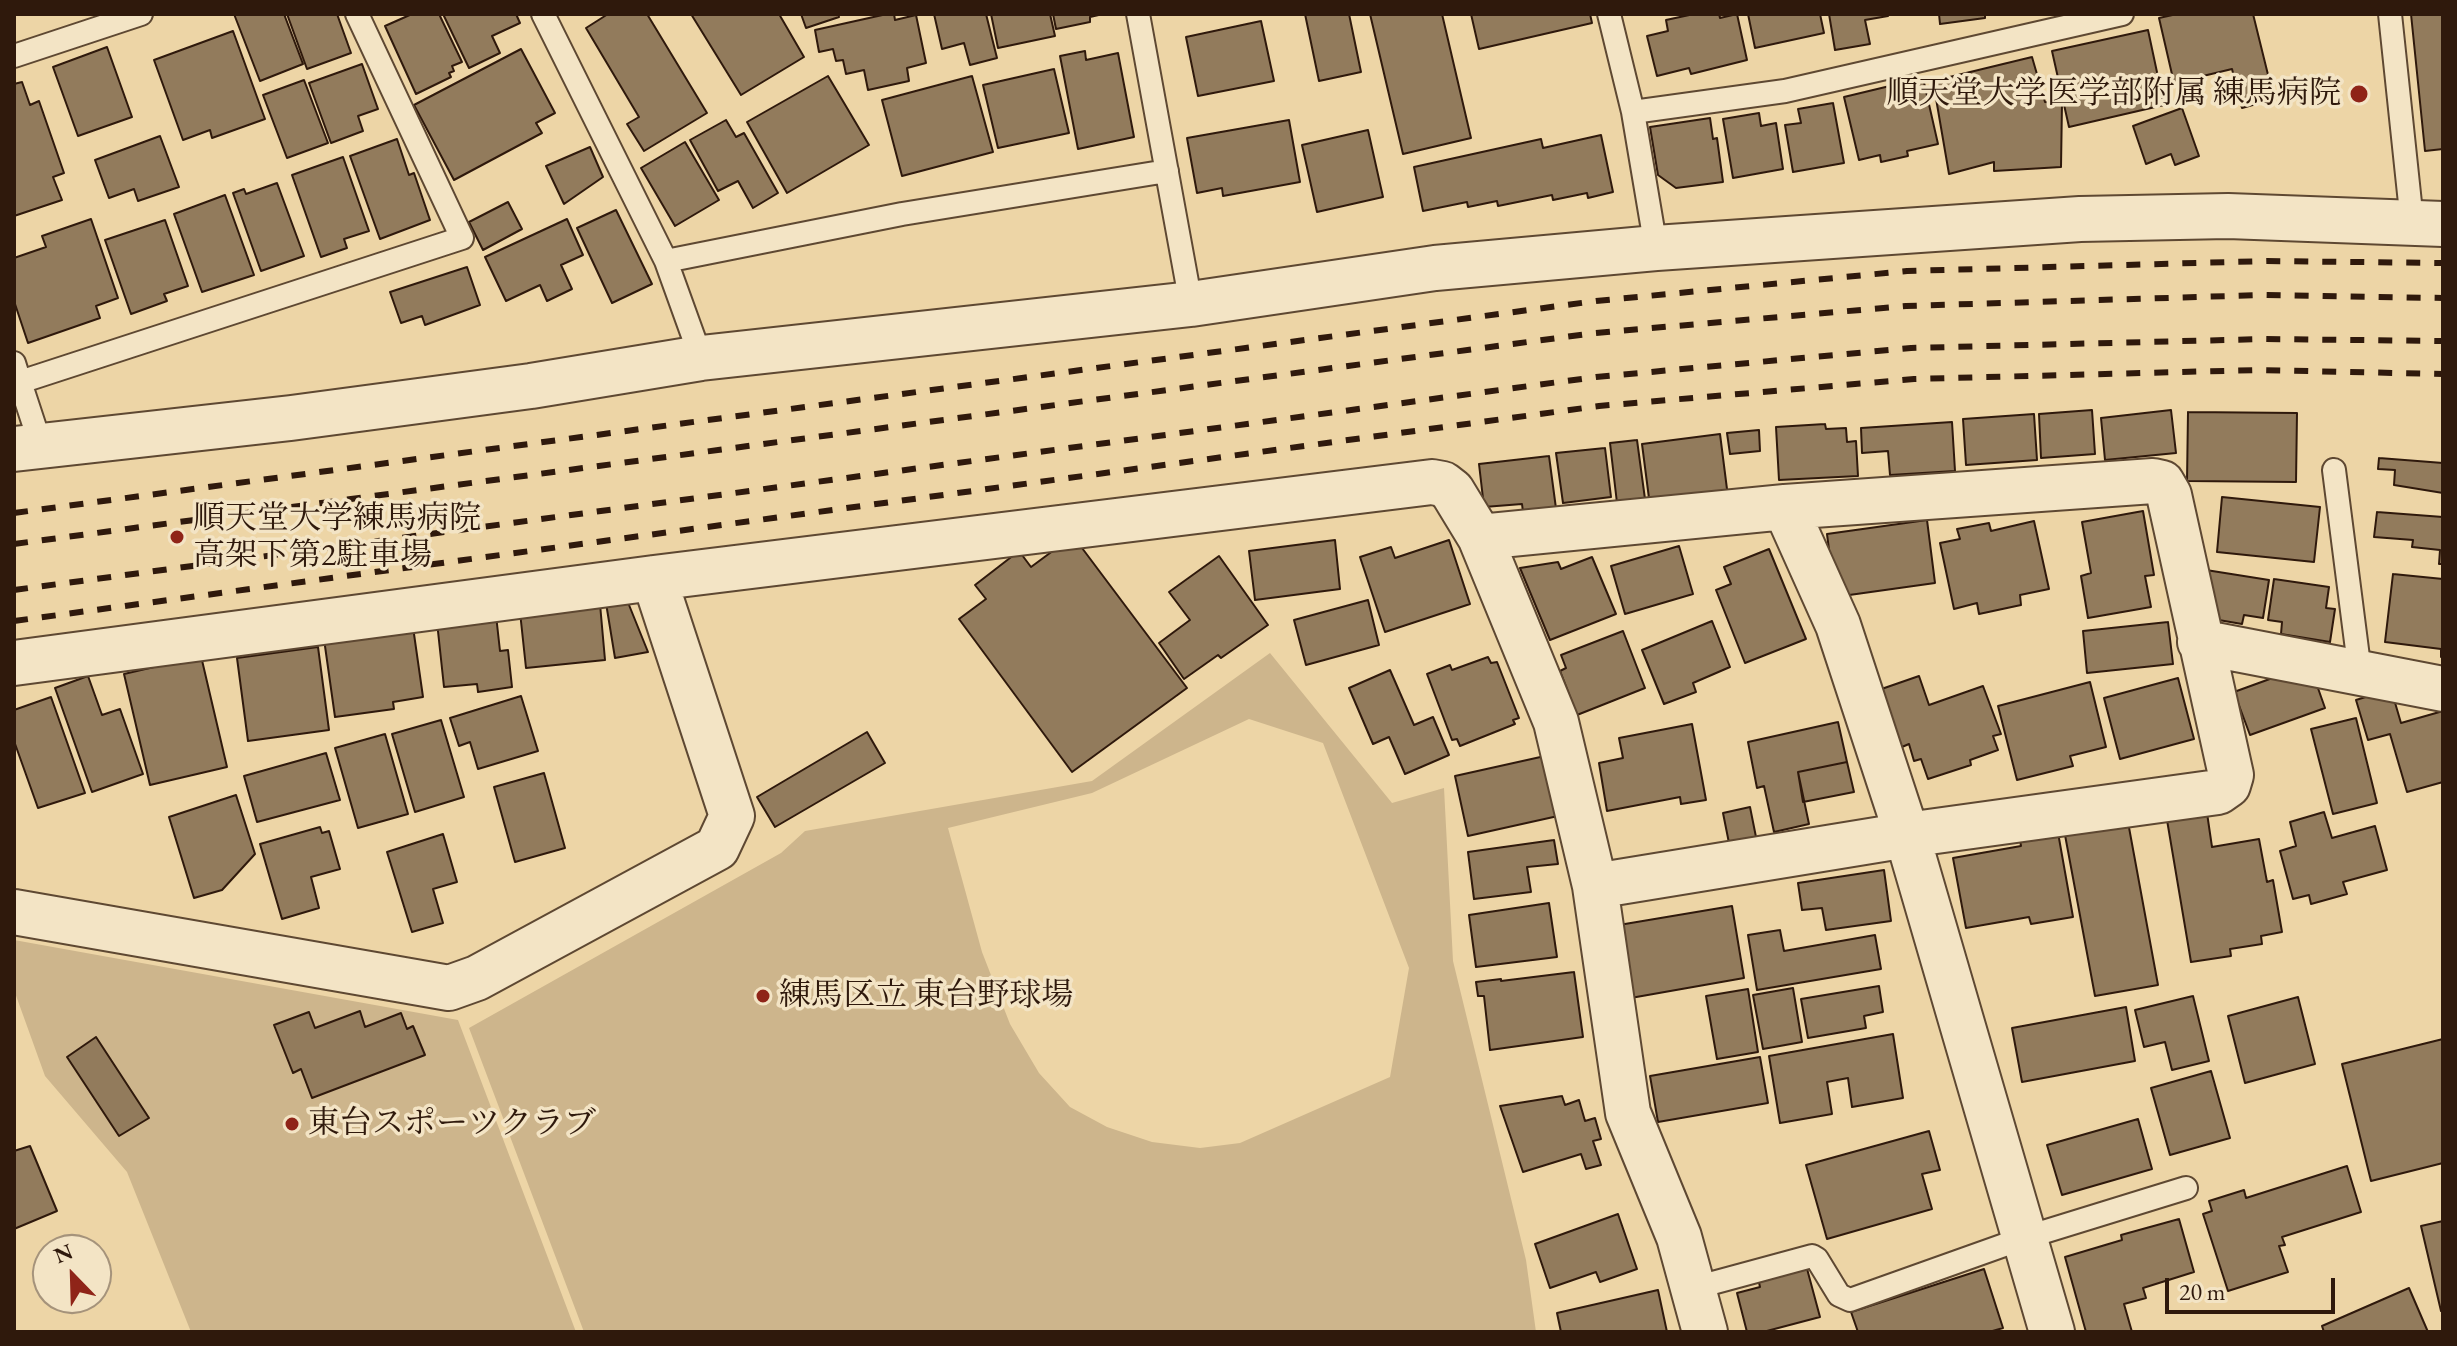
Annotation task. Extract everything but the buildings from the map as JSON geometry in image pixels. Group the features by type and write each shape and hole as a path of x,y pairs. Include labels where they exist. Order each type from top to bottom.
{"street":[{"path":"27,447 411,402 701,358 1191,304 1435,268 1656,248 2080,219 2228,216 2428,223"},
{"path":"1480,537 1785,507 2153,481 2162,483 2169,495 2231,775 2228,785 2218,792 1907,835 1595,886"},
{"path":"14,663 654,578 1432,482 1443,484 1452,491 1480,537 1556,722 1595,886 1628,1113 1679,1237 1705,1332"},
{"path":"1785,507 1838,625 1907,835 2052,1332"},
{"path":"14,912 449,988 477,978 717,848 732,816 654,578"},
{"path":"2200,642 2443,689"}],"lane":[{"path":"14,56 141,14"},
{"path":"27,447 17,372 462,238 357,14"},
{"path":"543,14 666,261 701,358"},
{"path":"1138,14 1191,304"},
{"path":"1609,14 1633,112 1656,248"},
{"path":"1633,112 1785,91 2122,14"},
{"path":"2390,14 2428,223"},
{"path":"666,261 902,214 1167,171"},
{"path":"2334,470 2360,673"},
{"path":"1694,1288 1812,1256 1817,1259 1839,1295 1850,1300 2024,1238 2186,1188"}],"shaded area":[{"name":"練馬区立 東台野球場","path":"1270,653 1392,803 1444,788 1453,961 1526,1260 1536,1332 584,1332 469,1028 781,853 805,831 1092,781","holes":["1249,719 1323,743 1409,968 1390,1077 1240,1143 1200,1148 1152,1142 1107,1127 1070,1107 1039,1073 1010,1024 982,952 948,828 1092,793"]},
{"name":"東台スポーツクラブ","path":"14,940 458,1020 576,1332 191,1332 127,1172 45,1076 14,990"}],"railway":[{"path":"14,513 1596,301 1907,271 2267,261 2443,263"},
{"path":"14,544 1595,333 1906,306 2262,295 2443,298"},
{"path":"14,590 1596,377 1911,348 2265,339 2443,341"},
{"path":"14,621 1599,406 1914,379 2258,370 2443,374"}],"place":[{"name":"順天堂大学医学部附属 練馬病院","path":"2359,94"},
{"name":"順天堂大学練馬病院 高架下第2駐車場","path":"177,537"},
{"name":"練馬区立 東台野球場","path":"763,996"},
{"name":"東台スポーツクラブ","path":"292,1124"}]}
